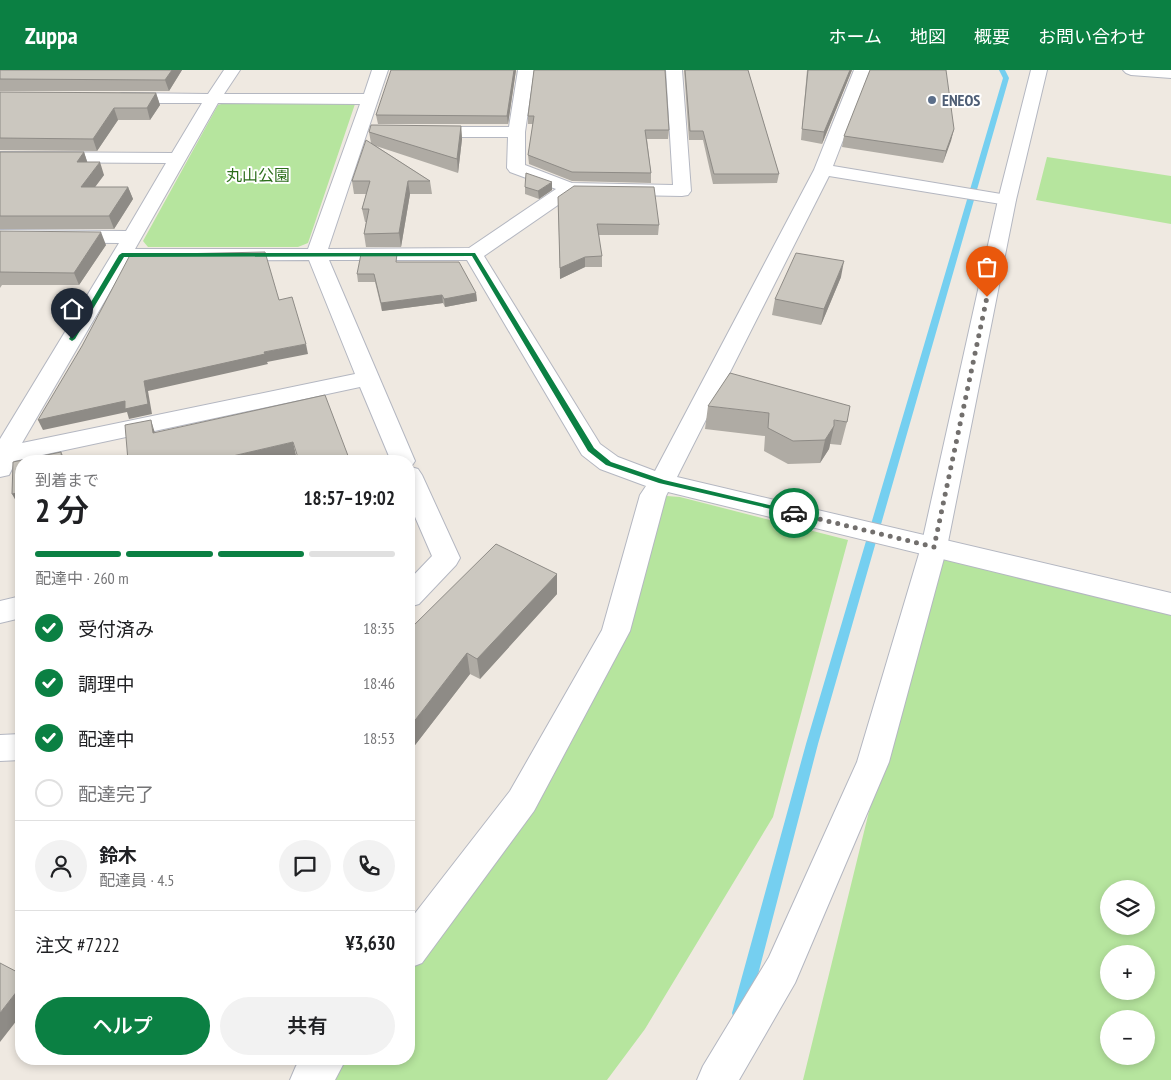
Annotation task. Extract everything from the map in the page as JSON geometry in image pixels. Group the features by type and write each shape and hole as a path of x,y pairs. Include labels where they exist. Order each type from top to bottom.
{"street":[{"path":"0,461 212,99 232,70"},
{"path":"380,70 316,254 400,455"},
{"path":"526,70 517,132 516,168 570,188 682,191 674,70"},
{"path":"415,942 522,801 616,631 653,495 662,482 822,170 862,70"},
{"path":"717,1080 782,970 873,762 934,547 1007,200 1039,70"},
{"path":"1131,70 1171,73"},
{"path":"106,98 370,99"},
{"path":"360,131 379,131"},
{"path":"409,131 517,132"},
{"path":"0,157 177,158"},
{"path":"822,170 1007,200"},
{"path":"122,255 473,254 570,188"},
{"path":"0,236 132,237"},
{"path":"473,254 591,449 609,463 662,482 1171,604"},
{"path":"27,455 368,378"},
{"path":"0,461 15,458"},
{"path":"415,591 446,558 416,513"},
{"path":"0,612 15,608"},
{"path":"0,748 15,747"},
{"path":"310,1080 321,1065"}],"green space":[{"name":"丸山公園","path":"348,101 355,104 308,243 298,247 148,247 143,241 218,105 228,102"},
{"path":"1047,157 1171,176 1171,224 1036,200"},
{"path":"653,495 680,497 848,540 773,817 645,1029 607,1080 326,1080 336,1065 415,1065 415,947 572,711"},
{"path":"934,547 1171,604 1171,1080 803,1080"}],"building":[{"path":"0,70 172,70 165,80 0,79"},
{"path":"391,70 514,70 507,116 376,115"},
{"path":"534,70 665,70 669,130 645,130 651,173 572,172 528,155 534,116 528,116"},
{"path":"685,70 748,70 779,174 714,174 703,131 690,131"},
{"path":"808,70 850,70 824,132 802,129"},
{"path":"870,70 946,70 954,129 946,151 844,136"},
{"path":"0,92 156,93 147,108 114,108 93,139 0,138"},
{"path":"371,125 461,126 457,159 369,132"},
{"path":"366,140 430,181 408,181 399,233 364,234 369,209 362,209 370,181 352,181"},
{"path":"0,152 84,152 77,162 100,162 81,187 128,187 109,216 0,216"},
{"path":"526,173 552,182 538,191 525,187"},
{"path":"574,186 654,187 659,225 597,224 602,256 585,257 560,268 558,197"},
{"path":"0,231 101,232 74,273 0,272"},
{"path":"265,252 279,300 292,297 306,344 264,352 265,354 144,381 148,404 125,409 125,401 38,420 82,346 130,255"},
{"path":"796,253 844,261 824,309 775,299"},
{"path":"361,254 397,254 396,262 459,262 476,293 444,299 442,295 381,303 374,274 357,274"},
{"path":"730,373 850,406 847,422 834,420 834,426 825,440 793,441 768,428 769,413 708,406"},
{"path":"325,395 348,455 297,455 293,442 237,455 128,455 125,425 151,420 153,433"},
{"path":"61,452 61,455 47,455"},
{"path":"13,462 15,462 15,493 12,494"},
{"path":"496,544 557,574 477,659 467,653 415,720 415,624"},
{"path":"0,963 15,971 15,994 0,1013"}],"waterway":[{"path":"740,1013 812,744 1006,78 1002,70"}],"way so far":[{"path":"794,513 934,547 987,297"}],"place":[{"name":"ENEOS","path":"932,100"}],"route":[{"path":"72,339 122,255 473,254 591,449 609,463 662,482 794,513"}]}
